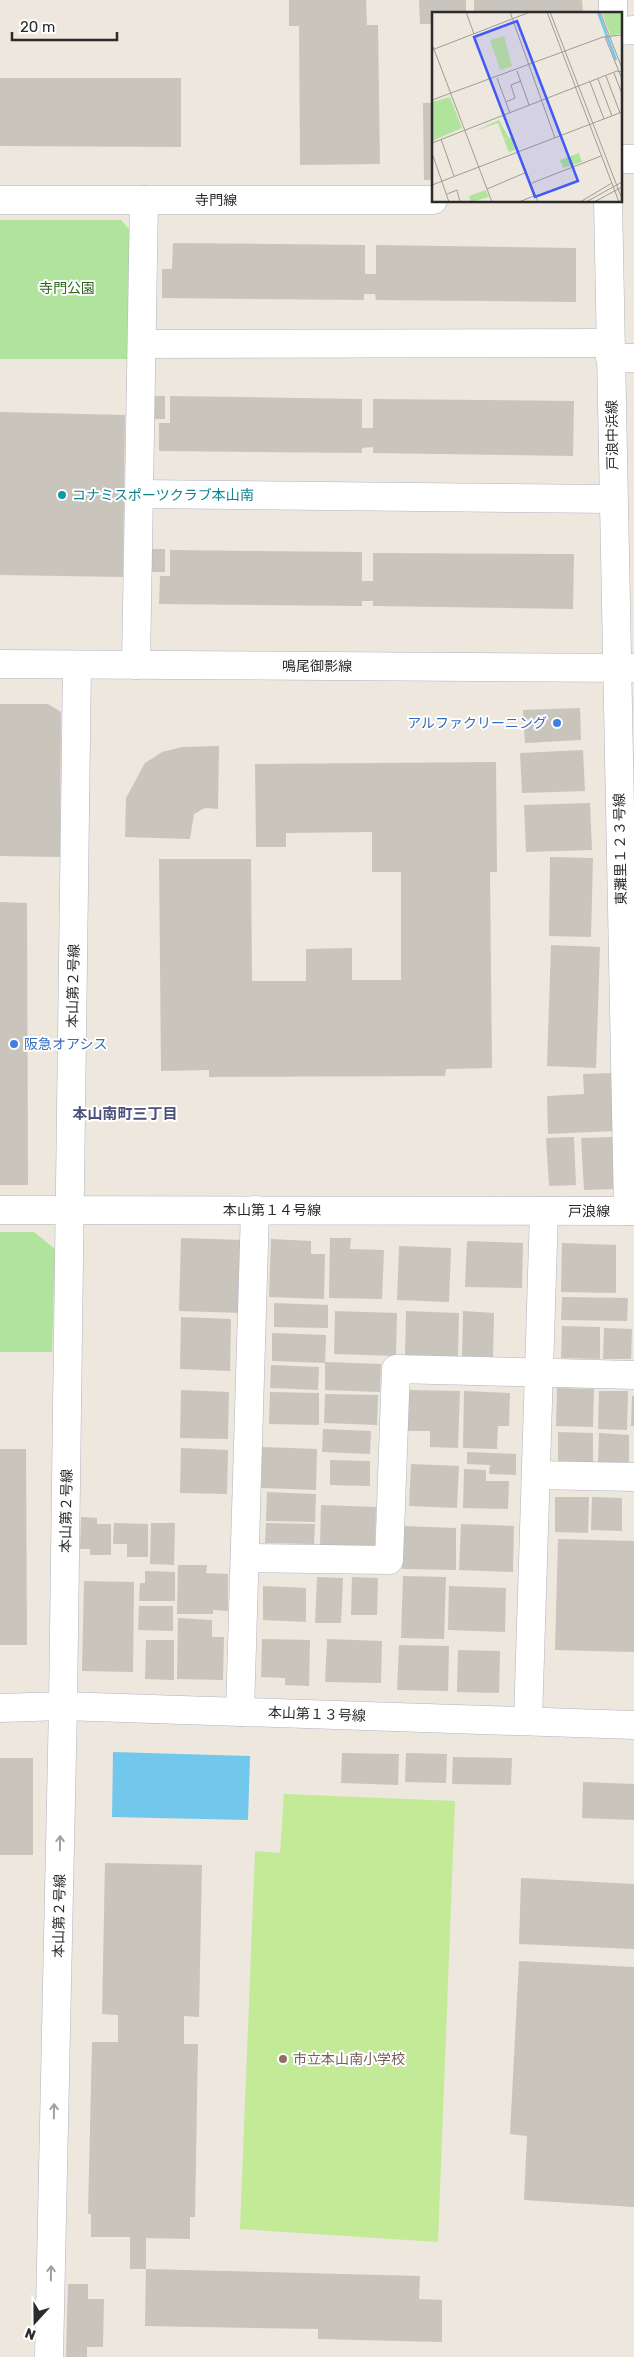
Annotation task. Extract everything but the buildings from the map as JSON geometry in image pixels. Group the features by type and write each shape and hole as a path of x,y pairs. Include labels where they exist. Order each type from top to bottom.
{"street":[{"name":"寺門線","path":"0,200 432,200"},
{"path":"136,665 144,200"},
{"name":"戸浪中浜線","path":"608,202 618,353 613,499 625,668"},
{"path":"142,344 618,353"},
{"path":"139,494 613,499"},
{"name":"鳴尾御影線","path":"0,664 625,668"},
{"name":"本山第２号線","path":"49,2357 63,1706 77,665"},
{"name":"東灘里１２３号線","path":"625,668 631,1211"},
{"name":"本山第１４号線","path":"0,1210 544,1211"},
{"path":"240,1712 254,1210"},
{"path":"528,1722 544,1211"},
{"name":"戸浪線","path":"544,1211 631,1211"},
{"path":"245,1558 389,1560 396,1369 634,1375"},
{"path":"536,1475 634,1477"},
{"name":"本山第１３号線","path":"0,1708 63,1706 634,1725"}],"green space":[{"name":"寺門公園","path":"0,220 121,220 135,236 132,359 0,359"},
{"path":"0,1232 34,1232 55,1249 52,1352 0,1352"},
{"path":"284,1794 455,1801 438,2242 240,2229 255,1851 280,1853"}],"water":[{"path":"113,1752 250,1756 248,1820 112,1817"}],"place":[{"name":"コナミスポーツクラブ本山南","path":"62,495"},
{"name":"アルファクリーニング","path":"557,723"},
{"name":"阪急オアシス","path":"14,1044"},
{"name":"市立本山南小学校","path":"283,2059"}],"district":[{"name":"本山南町三丁目","path":"125,1114"}]}
